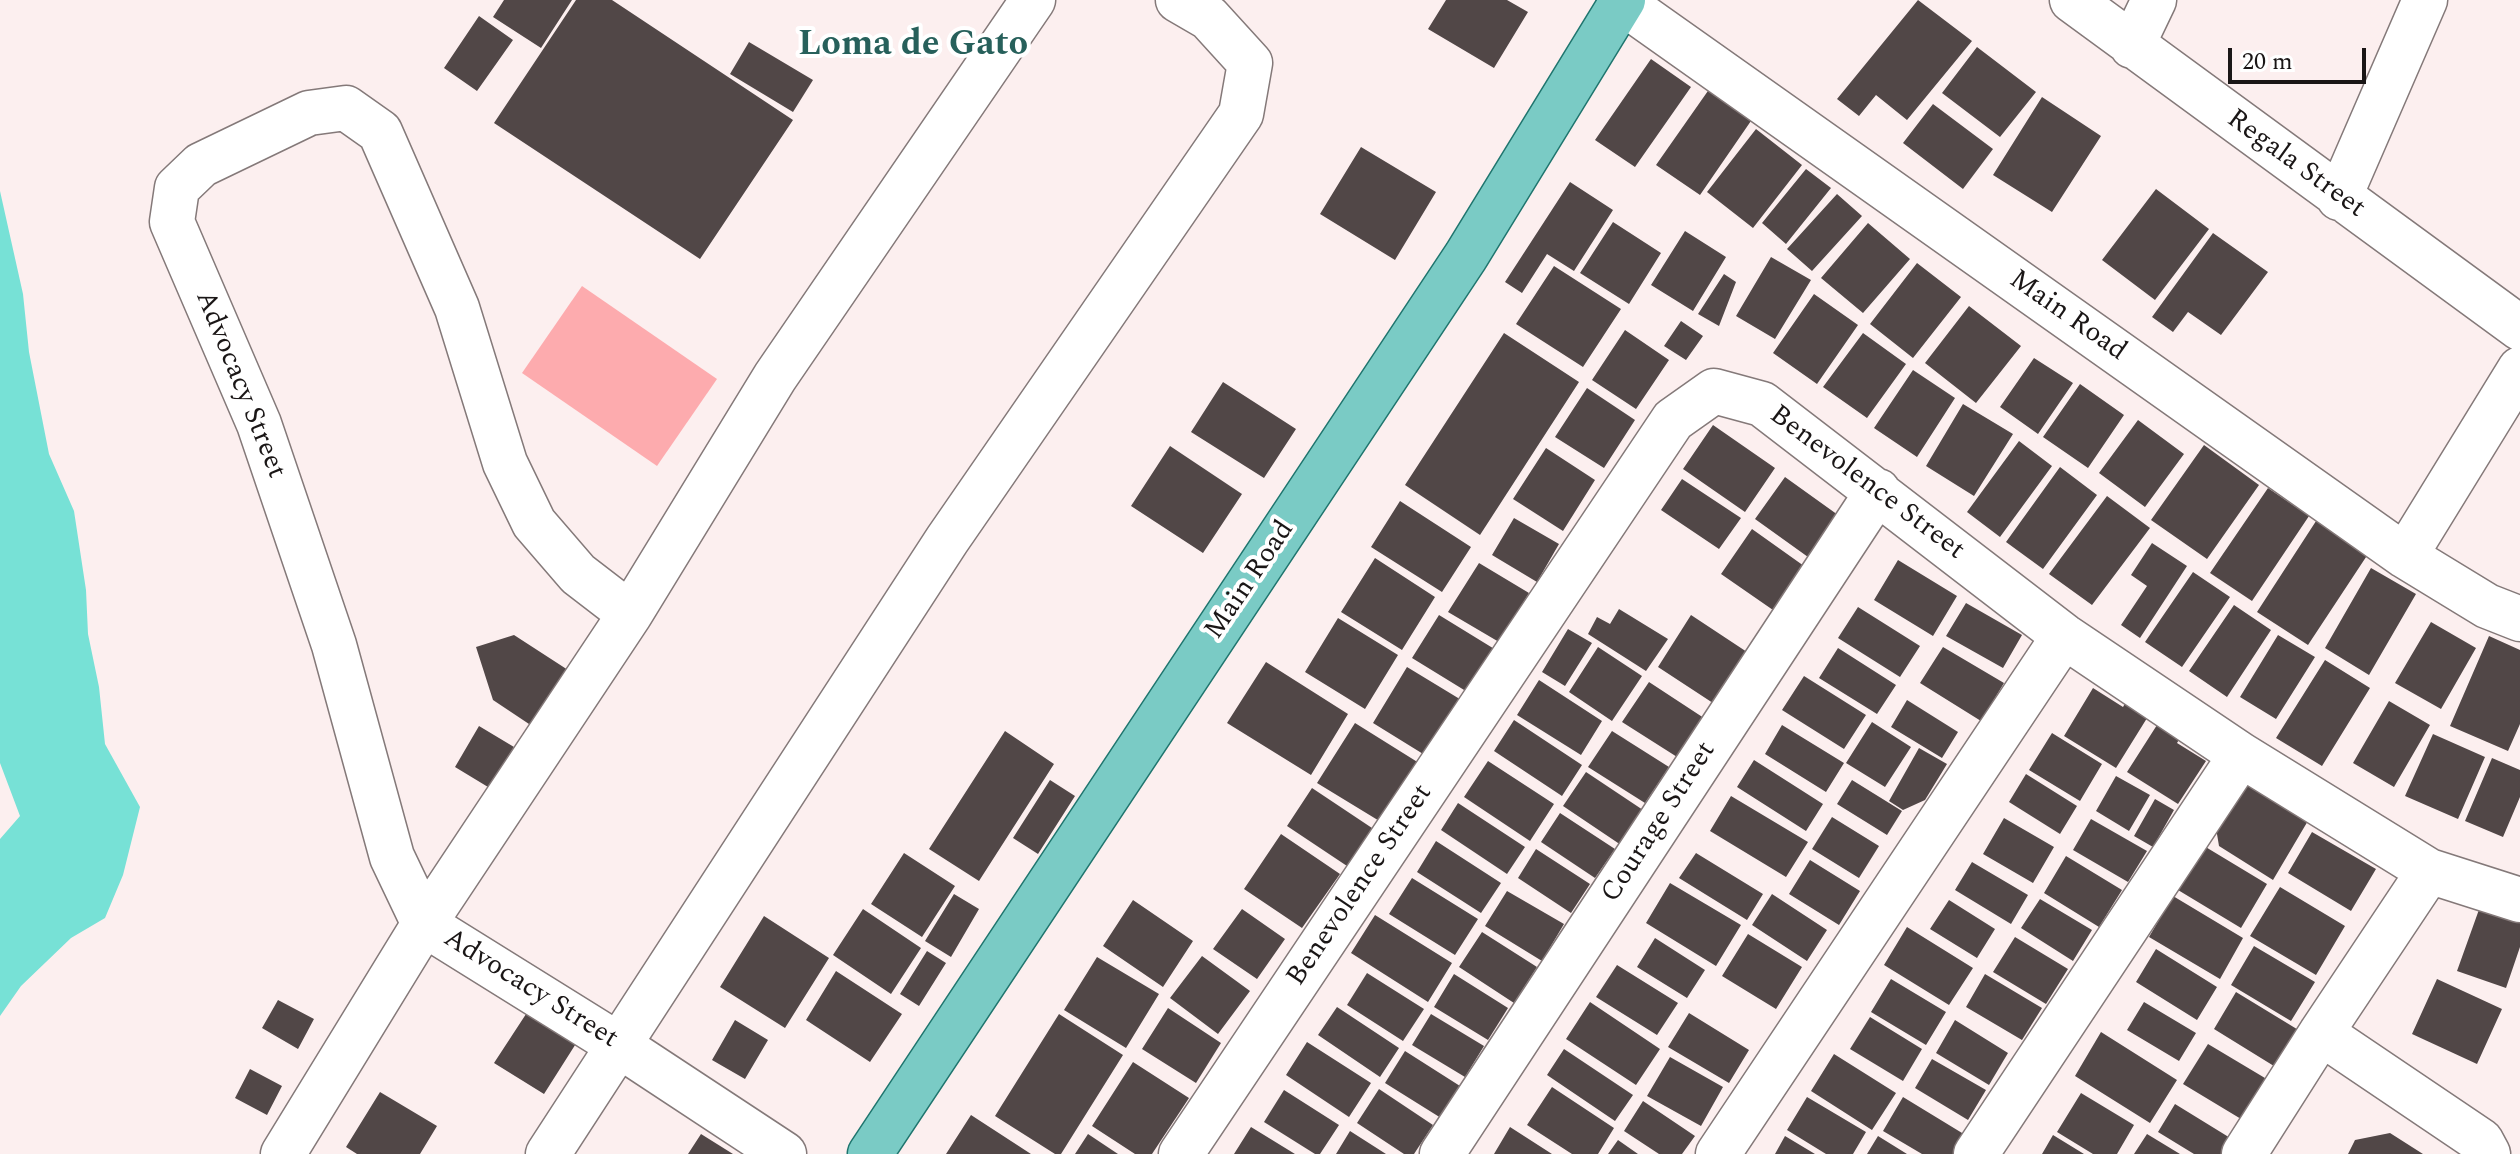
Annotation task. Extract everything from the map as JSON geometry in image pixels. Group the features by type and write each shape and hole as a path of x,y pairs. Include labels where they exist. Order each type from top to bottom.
{"main road":[{"name":"Main Road","path":"870,1154 1466,256 1622,1"}],"street":[{"path":"283,1154 424,924 630,614 775,377 1033,0"},
{"path":"548,1154 947,540 1241,114 1250,63 1209,18 1178,0"},
{"name":"Regala Street","path":"2072,0 2520,328"},
{"path":"2132,46 2154,0"},
{"path":"2339,198 2425,0"},
{"name":"Main Road","path":"1622,1 2405,556 2487,606 2520,619"},
{"name":"Advocacy Street","path":"630,614 578,574 534,523 505,463 457,308 380,132 346,108 309,113 201,165 177,188 172,222 259,424 334,645 392,857 424,924 620,1046 784,1154"},
{"path":"2405,556 2520,369"},
{"name":"Benevolence Street","path":"1181,1154 1673,420 1714,391 1762,404 2064,636 2241,755 2429,871 2520,900"},
{"name":"Courage Street","path":"1442,1154 1878,491"},
{"path":"1718,1154 2064,636"},
{"path":"1976,1154 2241,755"},
{"path":"2244,1154 2429,871"},
{"path":"2321,1033 2481,1141 2488,1154"}],"shaded area":[{"path":"582,286 717,379 657,466 522,373"}],"water":[{"path":"0,191 23,294 29,352 49,454 74,511 105,744 140,807 123,875 105,918 71,938 21,986 0,1016 0,839 20,816 0,763"}],"building":[{"path":"504,0 572,0 541,48 493,17"},
{"path":"576,0 612,0 793,120 700,259 494,123"},
{"path":"1446,0 1507,0 1528,12 1494,68 1428,29"},
{"path":"1918,0 1972,41 1907,120 1876,95 1859,116 1837,99"},
{"path":"479,16 513,40 477,91 444,68"},
{"path":"749,42 813,80 793,112 730,74"},
{"path":"1977,47 2036,92 2000,137 1942,93"},
{"path":"1651,59 1691,87 1635,167 1595,140"},
{"path":"1710,88 1753,118 1700,195 1656,165"},
{"path":"2042,97 2101,136 2052,212 1993,175"},
{"path":"1933,104 1993,149 1963,189 1903,143"},
{"path":"1756,129 1802,165 1753,228 1707,192"},
{"path":"1361,147 1436,192 1395,260 1320,214"},
{"path":"1806,169 1831,188 1786,244 1762,223"},
{"path":"1570,182 1613,210 1574,271 1547,254 1522,293 1505,282"},
{"path":"2156,189 2209,229 2155,300 2102,260"},
{"path":"1837,194 1862,216 1812,271 1787,249"},
{"path":"1613,222 1661,253 1629,304 1580,273"},
{"path":"1868,223 1910,259 1863,313 1821,278"},
{"path":"1685,231 1726,257 1693,311 1651,285"},
{"path":"2213,233 2268,272 2221,335 2188,312 2173,332 2152,317"},
{"path":"1771,257 1811,280 1775,339 1736,316"},
{"path":"1917,263 1961,297 1913,358 1870,324"},
{"path":"1554,266 1621,309 1583,367 1516,324"},
{"path":"1724,274 1736,282 1719,326 1698,314"},
{"path":"1814,294 1858,325 1817,384 1773,353"},
{"path":"1969,306 2021,346 1976,403 1925,363"},
{"path":"1681,321 1703,336 1686,360 1664,346"},
{"path":"1625,330 1669,360 1636,409 1592,380"},
{"path":"1504,333 1579,382 1480,535 1405,485"},
{"path":"1863,333 1906,364 1867,418 1823,387"},
{"path":"2034,358 2073,383 2038,434 2000,407"},
{"path":"1913,370 1955,398 1917,457 1874,428"},
{"path":"1223,382 1296,429 1264,478 1191,432"},
{"path":"2080,384 2124,415 2088,468 2043,437"},
{"path":"1587,388 1635,420 1604,468 1555,437"},
{"path":"1963,404 2013,434 1974,496 1926,466"},
{"path":"2138,420 2184,454 2145,507 2099,473"},
{"path":"1713,425 1775,468 1745,512 1683,469"},
{"path":"2019,441 2052,466 2000,537 1967,512"},
{"path":"2204,445 2259,485 2207,559 2151,520"},
{"path":"1170,446 1242,494 1203,553 1131,506"},
{"path":"1546,448 1595,480 1563,531 1513,499"},
{"path":"2060,467 2097,495 2043,569 2006,542"},
{"path":"1785,477 1838,515 1808,557 1755,519"},
{"path":"1682,479 1741,518 1719,549 1661,510"},
{"path":"2268,488 2309,516 2252,601 2210,573"},
{"path":"2107,496 2150,528 2092,605 2049,574"},
{"path":"1400,501 1471,547 1442,592 1371,547"},
{"path":"1514,518 1559,544 1537,582 1492,555"},
{"path":"2318,518 2370,551 2308,645 2257,612"},
{"path":"1752,529 1804,566 1773,610 1721,574"},
{"path":"2152,543 2187,566 2140,638 2121,625 2147,586 2131,575"},
{"path":"1375,558 1435,597 1402,650 1341,612"},
{"path":"1898,560 1957,596 1933,636 1874,600"},
{"path":"1479,563 1529,593 1499,642 1448,612"},
{"path":"2371,568 2416,594 2369,675 2325,648"},
{"path":"2193,572 2230,597 2182,667 2145,642"},
{"path":"1966,603 2022,635 2003,668 1946,636"},
{"path":"2234,605 2271,630 2227,697 2189,671"},
{"path":"1858,607 1920,646 1900,677 1838,638"},
{"path":"1619,609 1668,639 1646,671 1588,634 1597,617 1610,624"},
{"path":"1439,615 1496,650 1469,693 1412,658"},
{"path":"1691,615 1747,652 1716,705 1658,667"},
{"path":"1338,618 1398,655 1365,709 1305,672"},
{"path":"2431,622 2476,648 2441,709 2395,683"},
{"path":"1568,629 1592,643 1565,686 1542,672"},
{"path":"514,635 568,670 532,726 493,700 476,647"},
{"path":"2278,635 2315,657 2276,719 2240,697"},
{"path":"2489,636 2520,650 2520,724 2508,751 2450,726"},
{"path":"1598,647 1642,676 1612,721 1569,692"},
{"path":"1943,647 2004,683 1981,721 1920,683"},
{"path":"1838,648 1896,685 1877,714 1819,678"},
{"path":"2325,660 2370,688 2322,766 2276,738"},
{"path":"1266,662 1348,714 1311,775 1227,723"},
{"path":"1407,667 1463,701 1428,757 1373,723"},
{"path":"1804,676 1866,715 1844,749 1782,710"},
{"path":"1539,680 1602,721 1581,755 1517,715"},
{"path":"1649,682 1710,722 1685,762 1622,722"},
{"path":"2093,688 2123,707 2134,688 2157,702 2116,768 2064,736"},
{"path":"1907,700 1958,732 1942,758 1891,727"},
{"path":"2389,701 2430,725 2394,787 2353,763"},
{"path":"2164,714 2186,728 2177,743 2206,761 2178,804 2127,772"},
{"path":"1514,720 1582,765 1562,796 1494,751"},
{"path":"1872,722 1911,747 1885,787 1846,763"},
{"path":"1355,723 1419,763 1381,822 1317,783"},
{"path":"1782,725 1844,763 1826,792 1765,754"},
{"path":"479,726 514,747 488,787 455,767"},
{"path":"1005,731 1054,764 979,881 929,849"},
{"path":"1612,731 1669,767 1645,803 1588,767"},
{"path":"2052,733 2102,764 2080,801 2029,770"},
{"path":"2433,734 2485,757 2458,819 2405,796"},
{"path":"1919,748 1947,764 1925,800 1903,810 1889,801"},
{"path":"2492,758 2520,770 2520,797 2503,837 2465,821"},
{"path":"1754,760 1823,804 1806,831 1737,787"},
{"path":"1488,761 1554,804 1530,841 1464,797"},
{"path":"1586,772 1643,810 1621,845 1563,806"},
{"path":"2026,774 2077,806 2060,834 2009,802"},
{"path":"2116,776 2150,795 2129,831 2096,811"},
{"path":"1050,780 1075,796 1038,854 1013,838"},
{"path":"1852,780 1902,811 1887,835 1837,804"},
{"path":"2261,783 2312,814 2273,880 2219,846 2215,822 2238,786"},
{"path":"1312,788 1372,828 1347,866 1287,826"},
{"path":"1731,796 1808,842 1786,877 1710,831"},
{"path":"2155,799 2174,810 2153,847 2134,836"},
{"path":"1458,803 1525,847 1507,874 1441,830"},
{"path":"1560,813 1615,849 1595,878 1541,842"},
{"path":"1832,817 1879,846 1859,878 1812,849"},
{"path":"2004,818 2054,847 2033,883 1983,854"},
{"path":"2091,819 2147,851 2128,882 2073,850"},
{"path":"2312,832 2376,869 2351,911 2288,873"},
{"path":"1281,834 1340,874 1302,928 1244,889"},
{"path":"1436,841 1501,883 1481,913 1417,872"},
{"path":"2204,846 2267,884 2241,928 2178,890"},
{"path":"1536,849 1590,884 1571,913 1518,878"},
{"path":"904,853 955,886 922,937 871,904"},
{"path":"1696,853 1763,894 1747,920 1679,878"},
{"path":"2066,856 2122,890 2099,927 2044,893"},
{"path":"1810,860 1860,891 1839,925 1789,894"},
{"path":"1972,862 2028,895 2011,924 1955,890"},
{"path":"1412,878 1478,919 1455,955 1389,914"},
{"path":"1670,883 1741,925 1716,966 1646,923"},
{"path":"2280,887 2345,926 2316,975 2250,936"},
{"path":"1507,891 1564,924 1542,961 1485,926"},
{"path":"954,894 979,909 951,957 925,941"},
{"path":"1772,894 1827,930 1807,961 1752,925"},
{"path":"2173,896 2243,938 2220,979 2149,937"},
{"path":"2040,899 2092,930 2073,961 2021,928"},
{"path":"1133,900 1193,941 1163,987 1103,946"},
{"path":"1949,900 1995,929 1977,958 1930,929"},
{"path":"2481,904 2520,918 2520,947 2506,988 2457,971"},
{"path":"863,909 921,948 891,994 833,955"},
{"path":"1242,909 1285,939 1257,979 1213,949"},
{"path":"1375,915 1452,963 1428,1002 1351,953"},
{"path":"764,916 829,958 785,1028 720,987"},
{"path":"1907,927 1973,968 1949,1005 1884,965"},
{"path":"1482,932 1537,967 1514,1003 1459,967"},
{"path":"1748,934 1802,967 1776,1009 1722,976"},
{"path":"2015,937 2068,969 2046,1004 1993,972"},
{"path":"1655,938 1705,970 1687,998 1637,967"},
{"path":"2254,946 2315,982 2291,1021 2231,985"},
{"path":"2156,949 2217,987 2197,1020 2136,982"},
{"path":"927,951 946,963 919,1006 900,994"},
{"path":"1202,956 1250,991 1218,1034 1170,998"},
{"path":"1097,957 1159,994 1126,1048 1064,1010"},
{"path":"1617,965 1678,1003 1657,1035 1596,997"},
{"path":"836,971 902,1014 870,1062 806,1020"},
{"path":"1367,973 1424,1009 1403,1041 1347,1005"},
{"path":"1454,974 1508,1008 1488,1040 1434,1007"},
{"path":"1985,974 2042,1008 2022,1040 1966,1007"},
{"path":"1891,979 1946,1012 1926,1045 1871,1012"},
{"path":"2437,979 2502,1009 2477,1064 2412,1034"},
{"path":"2236,992 2305,1034 2282,1071 2214,1029"},
{"path":"278,1000 314,1019 298,1049 262,1028"},
{"path":"1590,1002 1660,1049 1636,1085 1566,1039"},
{"path":"2144,1002 2196,1033 2179,1061 2127,1030"},
{"path":"1337,1007 1399,1048 1380,1077 1318,1035"},
{"path":"1168,1008 1221,1043 1196,1083 1142,1049"},
{"path":"528,1011 577,1042 544,1094 494,1063"},
{"path":"1689,1013 1749,1050 1729,1083 1668,1047"},
{"path":"1059,1014 1123,1055 1061,1154 1055,1154 995,1116"},
{"path":"1431,1014 1484,1046 1465,1077 1412,1045"},
{"path":"1870,1017 1922,1049 1903,1081 1850,1049"},
{"path":"735,1020 768,1040 745,1079 712,1060"},
{"path":"1955,1020 2008,1053 1989,1085 1936,1053"},
{"path":"2101,1032 2177,1080 2150,1123 2075,1076"},
{"path":"1307,1042 1371,1083 1349,1117 1286,1075"},
{"path":"2208,1044 2275,1084 2251,1125 2183,1084"},
{"path":"1564,1049 1633,1095 1615,1121 1547,1075"},
{"path":"1405,1051 1460,1086 1441,1118 1385,1083"},
{"path":"1834,1054 1896,1093 1872,1130 1811,1091"},
{"path":"1670,1057 1723,1087 1701,1126 1647,1096"},
{"path":"1932,1059 1986,1090 1968,1120 1915,1088"},
{"path":"1133,1062 1189,1098 1152,1154 1135,1154 1092,1126"},
{"path":"250,1069 282,1086 267,1115 235,1098"},
{"path":"1552,1087 1614,1128 1598,1154 1572,1154 1527,1125"},
{"path":"1379,1089 1433,1125 1414,1154 1404,1154 1357,1123"},
{"path":"1284,1090 1339,1125 1320,1154 1315,1154 1264,1122"},
{"path":"380,1092 437,1126 420,1154 357,1154 346,1147"},
{"path":"2081,1093 2134,1125 2117,1154 2093,1154 2057,1132"},
{"path":"1807,1097 1866,1132 1853,1154 1826,1154 1787,1130"},
{"path":"1903,1097 1967,1136 1956,1154 1922,1154 1883,1131"},
{"path":"1643,1101 1695,1136 1682,1154 1659,1154 1624,1131"},
{"path":"2175,1104 2240,1144 2233,1154 2194,1154 2158,1132"},
{"path":"971,1115 1031,1154 946,1154"},
{"path":"1251,1127 1295,1154 1234,1154"},
{"path":"1510,1127 1552,1154 1494,1154"},
{"path":"1350,1131 1386,1154 1336,1154"},
{"path":"2390,1133 2423,1154 2348,1154 2355,1140"},
{"path":"701,1134 733,1154 688,1154"},
{"path":"1088,1134 1118,1154 1075,1154"},
{"path":"2147,1134 2180,1154 2134,1154"},
{"path":"2053,1135 2084,1154 2042,1154"},
{"path":"1785,1136 1815,1154 1775,1154"},
{"path":"1878,1136 1907,1154 1867,1154"},
{"path":"1618,1140 1638,1154 1608,1154"}],"district":[{"name":"Loma de Gato","path":"913,47"}]}
